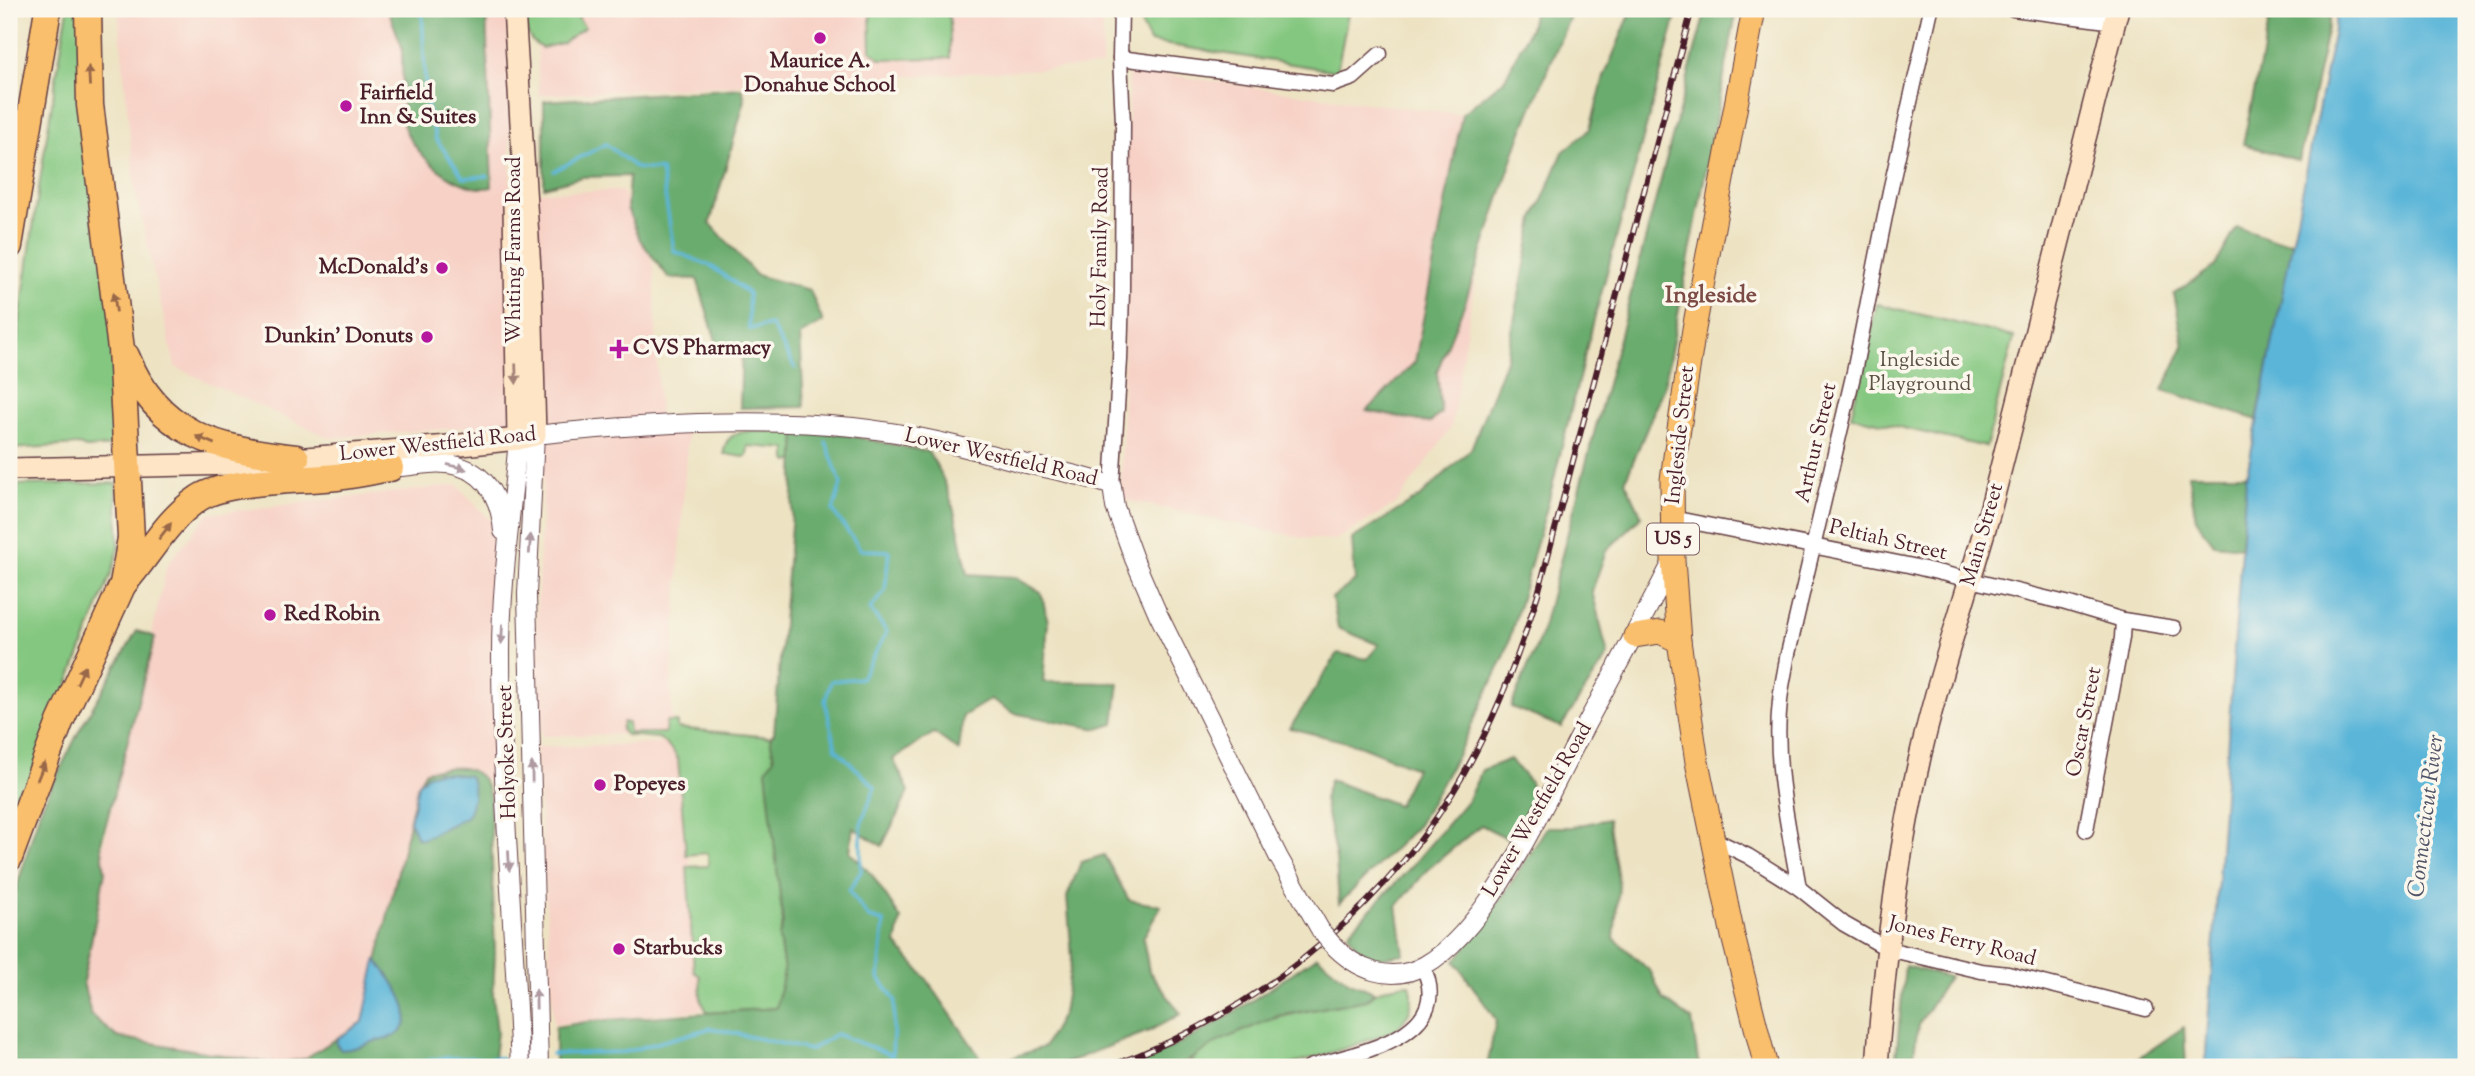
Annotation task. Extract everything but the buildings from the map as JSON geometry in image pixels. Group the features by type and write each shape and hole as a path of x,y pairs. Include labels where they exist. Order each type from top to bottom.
{"highway":[{"path":"9,246 48,9"},
{"path":"9,858 60,722 123,584 131,538 120,340 93,136 88,73 88,9"},
{"path":"120,340 145,392 158,408 185,430 223,447 296,458"},
{"path":"123,584 143,562 167,526 200,498 236,487 338,477 390,468"}],"main road":[{"name":"Whiting Farms Road","path":"514,9 531,286 527,437"},
{"name":"Ingleside Street","path":"1754,9 1695,328 1676,449 1672,518 1679,641 1697,762 1711,838 1766,1067"},
{"name":"Main Street","path":"1877,1067 1888,949 1899,870 1920,758 1948,647 1971,581 2116,15"},
{"name":"Lower Westfield Road","path":"9,469 236,464 527,437"},
{"path":"1635,636 1660,632 1679,641"}],"street":[{"name":"Holy Family Road","path":"1112,486 1122,302 1121,9"},
{"name":"Arthur Street","path":"1800,888 1782,782 1780,702 1787,659 1854,372 1890,191 1931,9"},
{"path":"2013,9 2116,15"},
{"path":"1120,58 1333,85 1353,78 1380,54"},
{"name":"Lower Westfield Road","path":"527,437 604,428 664,425 771,423 855,427 956,445 1112,486 1115,507 1130,549 1158,614 1279,858 1326,937 1353,963 1377,973 1397,974 1423,967 1460,935 1500,882 1532,830 1673,560"},
{"name":"Holyoke Street","path":"520,1067 503,742 501,650 506,566 527,437"},
{"name":"Holyoke Street","path":"527,437 527,594 539,1067"},
{"path":"342,454 390,468 433,463 456,465 486,481 499,505 506,566"},
{"name":"Peltiah Street","path":"1672,518 1971,581 2066,603 2123,620 2174,628"},
{"name":"Oscar Street","path":"2086,831 2122,638 2123,620"},
{"name":"Jones Ferry Road","path":"1711,838 1748,856 1800,888 1844,924 1888,949 1981,971 2008,974 2147,1009"},
{"path":"1310,1067 1399,1038 1409,1030 1423,1016 1429,1002 1430,988 1423,967"}],"shaded area":[{"path":"118,9 507,9 511,192 622,191 643,235 654,268 659,418 545,421 330,438 175,367 135,190"},
{"name":"Maurice A. Donahue School","path":"536,9 1103,9 1102,66 539,95"},
{"path":"1129,69 1500,122 1451,428 1397,503 1335,540 1303,538 1121,499"},
{"path":"688,429 671,687 672,733 542,736 535,653 545,442"},
{"path":"457,485 492,522 494,780 433,781 375,1032 297,1067 256,1067 62,1029 167,565 208,514"},
{"path":"679,743 703,1010 554,1024 536,747"}],"green space":[{"path":"68,9 80,9 117,365 114,446 9,449 18,333"},
{"path":"388,9 486,9 492,187 479,188 452,178 427,159 408,136 403,124 402,47"},
{"path":"525,9 586,9 578,18 585,27 562,43 542,48 529,36"},
{"path":"870,9 947,9 950,21 950,58 881,59 871,51"},
{"path":"1137,9 1349,9 1337,71 1150,42 1137,16"},
{"path":"1534,9 1573,9 1519,139 1465,303 1437,371 1441,413 1430,423 1367,411 1415,362 1462,114 1505,79 1530,28"},
{"path":"1632,9 1678,9 1586,350 1547,507 1505,655 1458,754 1418,825 1339,904 1336,859 1324,799 1330,780 1398,805 1416,768 1359,745 1290,728 1338,653 1367,659 1379,645 1338,628 1332,598 1355,581 1352,539 1421,496 1471,449 1507,357 1534,219 1563,152 1590,129 1604,77"},
{"path":"1706,9 1737,9 1664,387 1625,481 1642,516 1606,551 1592,591 1608,655 1561,727 1511,707 1540,638"},
{"path":"2255,9 2332,9 2299,161 2243,144 2269,22"},
{"path":"742,88 745,100 710,223 756,275 810,290 823,322 800,335 804,407 740,408 742,344 723,349 717,344 697,279 669,278 640,240 627,208 629,176 582,177 544,187 544,101"},
{"path":"2237,227 2273,240 2293,242 2257,420 2163,390 2184,346 2174,294 2215,266"},
{"name":"Ingleside Playground","path":"1877,304 2014,337 1986,447 1851,416"},
{"path":"749,431 796,432 795,460 787,460 787,449 748,446 747,455 744,457 724,454 731,437"},
{"path":"796,432 837,433 928,452 937,465 949,495 968,574 1014,577 1041,592 1048,622 1043,682 1119,683 1114,724 1098,729 1013,713 991,699 963,716 959,751 934,733 893,759 909,791 882,846 853,828 850,852 872,875 901,919 896,944 926,978 986,1066 1044,1047 1063,1013 1072,958 1067,897 1081,862 1104,855 1129,900 1161,906 1143,938 1149,971 1181,1014 1149,1031 1055,1067 555,1067 555,1027 592,1021 776,1008 784,971 779,937 783,923 766,770 774,758 770,737 774,733"},
{"path":"2188,474 2247,474 2241,547 2214,544 2196,519"},
{"path":"116,483 119,548 112,572 9,835 9,485"},
{"path":"137,631 155,637 101,843 105,872 83,982 91,1015 117,1037 275,1064 304,1059 363,1022 418,784 426,771 457,767 475,772 482,778 490,799 495,954 493,995 497,1032 493,1067 9,1067 10,909 40,810 80,729"},
{"path":"623,722 628,723 629,733 665,733 666,722 677,722 677,728 770,737 774,758 783,923 779,937 784,971 776,1008 708,1013 701,1001 700,976 694,972 687,867 708,866 708,853 686,855 678,760 673,751 659,738 626,735 621,730"},
{"path":"1510,759 1530,782 1534,803 1511,840 1481,825 1427,870 1397,906 1404,954 1374,959 1357,948 1348,933 1411,867 1467,801 1482,770"},
{"path":"1608,819 1619,885 1614,938 1651,972 1663,999 1692,1020 1699,1067 1487,1067 1496,1020 1455,961 1505,893 1547,827 1571,827"},
{"path":"1317,956 1348,981 1374,992 1366,1000 1278,1016 1220,1041 1178,1067 1124,1067 1200,1033"},
{"path":"1905,966 1949,977 1918,1025 1912,1067 1895,1067"},
{"path":"1410,984 1412,1002 1405,1018 1397,1028 1377,1037 1279,1067 1186,1067 1202,1051 1245,1028 1295,1013 1366,1000 1386,988"},
{"path":"2184,1027 2186,1067 2128,1067 2129,1065"}],"water":[{"name":"Connecticut River","path":"2338,9 2466,9 2466,1067 2205,1067 2246,479"},
{"path":"438,772 469,776 473,791 471,808 466,817 423,839 417,838 410,822 418,784 428,775"},
{"path":"376,960 402,998 407,1019 403,1029 393,1037 341,1050 336,1044 337,1039 363,1022"}],"waterway":[{"path":"422,9 426,102 436,139 464,178 487,176"},
{"path":"554,171 606,144 636,168 661,170 674,251 711,266 748,293 749,329 771,325 795,368"},
{"path":"826,442 841,484 833,511 861,550 889,551 885,591 870,609 887,632 861,678 831,681 825,701 836,749 875,787 861,824 861,871 849,891 869,918 884,922 879,978 895,1000 892,1055"},
{"path":"552,1054 625,1052 711,1028 810,1050 836,1034 892,1055 892,1067"},
{"path":"395,1067 442,1058 502,1058"}],"railway":[{"path":"1107,1067 1159,1047 1209,1022 1302,959 1345,923 1385,883 1420,840 1466,770 1501,697 1538,594 1692,9"}],"place":[{"name":"Maurice A. Donahue School","path":"820,38"},
{"name":"Fairfield Inn & Suites","path":"346,106"},
{"name":"McDonald's","path":"442,268"},
{"name":"Dunkin' Donuts","path":"427,337"},
{"name":"CVS Pharmacy","path":"619,349"},
{"name":"Red Robin","path":"270,615"},
{"name":"Popeyes","path":"600,785"},
{"name":"Starbucks","path":"619,949"}],"district":[{"name":"Ingleside","path":"1711,296"}]}
